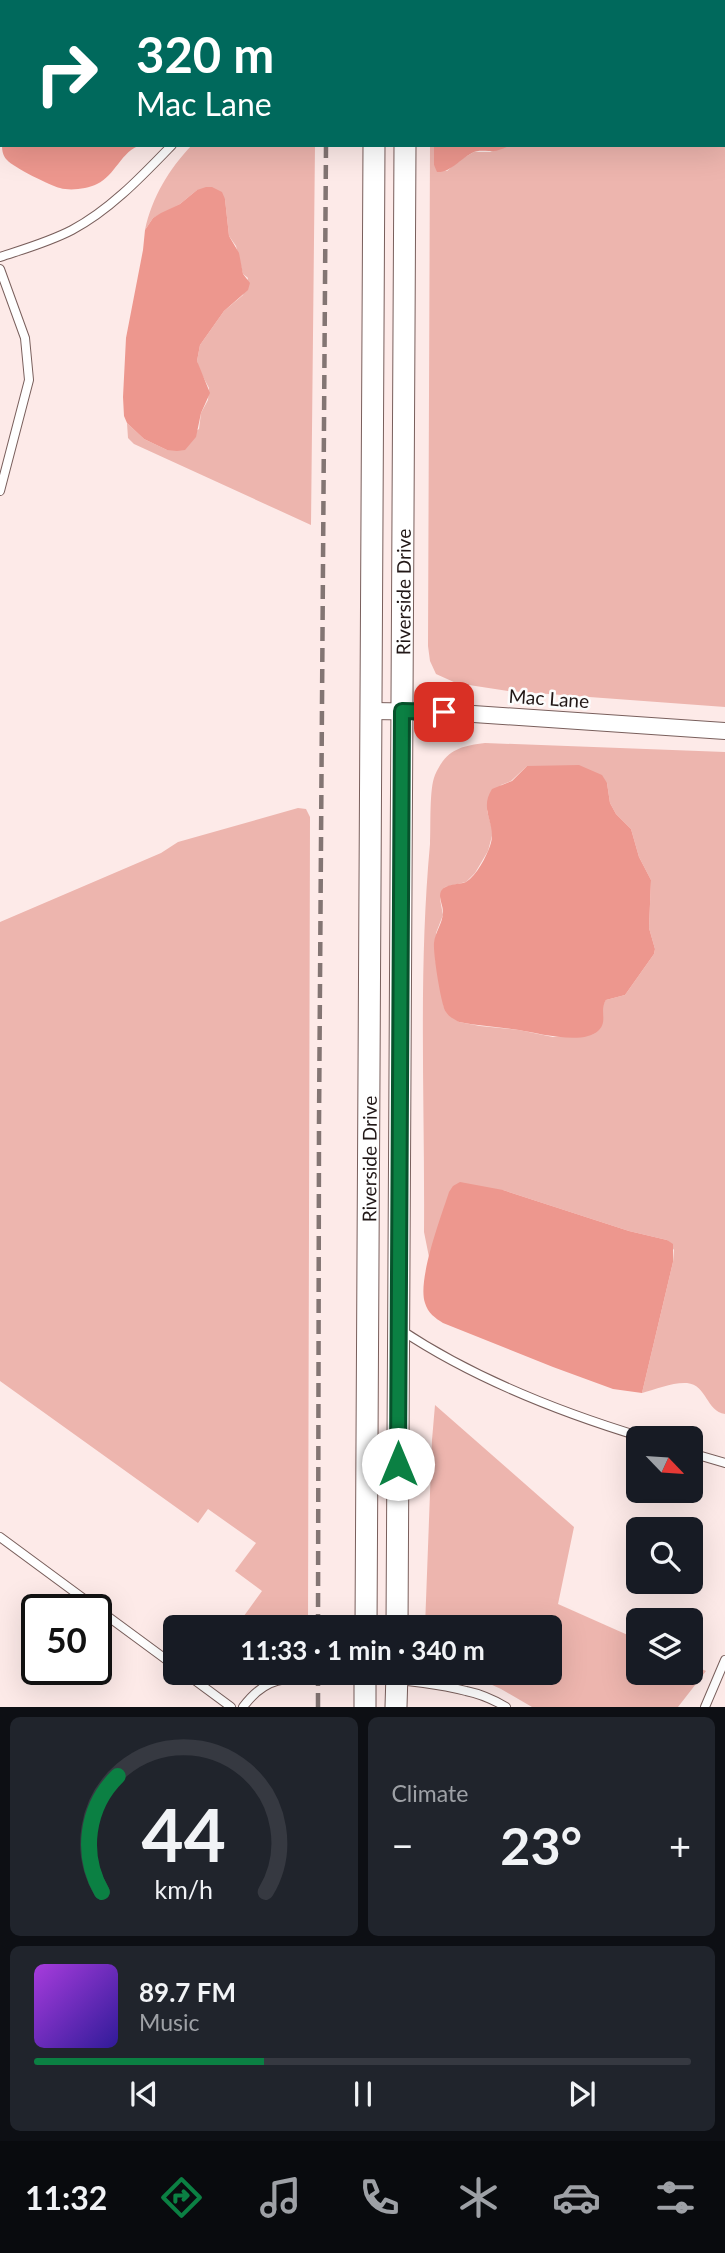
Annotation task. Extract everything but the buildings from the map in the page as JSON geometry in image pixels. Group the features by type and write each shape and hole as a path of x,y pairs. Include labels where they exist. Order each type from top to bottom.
{"main road":[{"name":"Riverside Drive","path":"366,1615 374,147"},
{"name":"Riverside Drive","path":"397,1615 405,147"},
{"path":"365,1685 365,1707"},
{"path":"396,1707 397,1685"}],"street":[{"name":"Mac Lane","path":"371,711 725,731"}],"lane":[{"path":"0,257 57,237 92,219 119,197 170,147"},
{"path":"0,270 25,338 29,380 0,491"},
{"path":"398,1328 435,1352 486,1378 626,1432"},
{"path":"704,1457 725,1463"},
{"path":"0,1537 163,1657"},
{"path":"705,1707 725,1660"},
{"path":"201,1685 231,1707"},
{"path":"243,1707 256,1692 271,1685"},
{"path":"439,1685 466,1690 506,1707"}],"shaded area":[{"path":"2,147 136,147 128,152 104,180 88,187 73,189 55,187 32,176 11,163"},
{"path":"190,147 315,147 311,525 134,444 128,438 127,423 144,439 167,450 199,429 209,388 197,361 200,345 224,311 243,295 248,278 243,274 236,246 229,236 225,199 197,190 180,204 153,218 145,230 162,184"},
{"path":"430,147 434,147 434,165 447,171 474,152 490,152 505,147 725,147 725,707 508,691 456,683 436,674 430,661"},
{"path":"434,147 507,147 495,151 474,152 442,172 437,172 434,165"},
{"path":"206,187 222,192 229,236 239,253 243,274 250,283 248,290 224,311 200,345 197,361 210,393 201,413 196,437 185,450 167,450 144,439 127,423 124,416 126,338 145,230 153,218"},
{"path":"476,744 725,752 725,1414 714,1408 699,1388 687,1383 642,1393 673,1262 674,1250 667,1240 629,1231 503,1190 429,1257 424,1232 423,989 432,789 435,775 444,760 461,748","holes":["527,766 551,767 607,783 610,803 616,814 631,829 639,857 651,880 649,928 654,954 625,995 606,1000 594,1034 553,1037 459,1022 444,1007 435,957 436,933 443,915 440,899 445,887 466,882 475,873 488,851 493,832 487,811 501,785 511,781"]},
{"path":"579,765 602,775 607,783 610,803 616,814 631,829 639,857 651,880 649,928 654,954 625,995 606,1000 602,1027 592,1035 560,1037 459,1022 446,1012 436,967 434,943 443,916 441,891 470,879 486,855 492,838 487,804 492,789 512,781 527,766"},
{"path":"298,808 306,809 310,817 308,1615 245,1615 262,1591 235,1571 256,1543 208,1509 198,1523 0,1381 0,922 161,853 178,842"},
{"path":"460,1182 503,1190 673,1244 673,1262 642,1393 613,1389 553,1367 443,1323 430,1312 423,1293 427,1264 449,1192"},
{"path":"435,1405 574,1527 558,1604 626,1634 626,1685 695,1685 678,1707 532,1707 492,1685 562,1685 562,1615 425,1615"}],"railway":[{"path":"318,1615 326,147"},
{"path":"318,1685 318,1707"}],"route":[{"path":"398,1464 402,711 444,712"}]}
